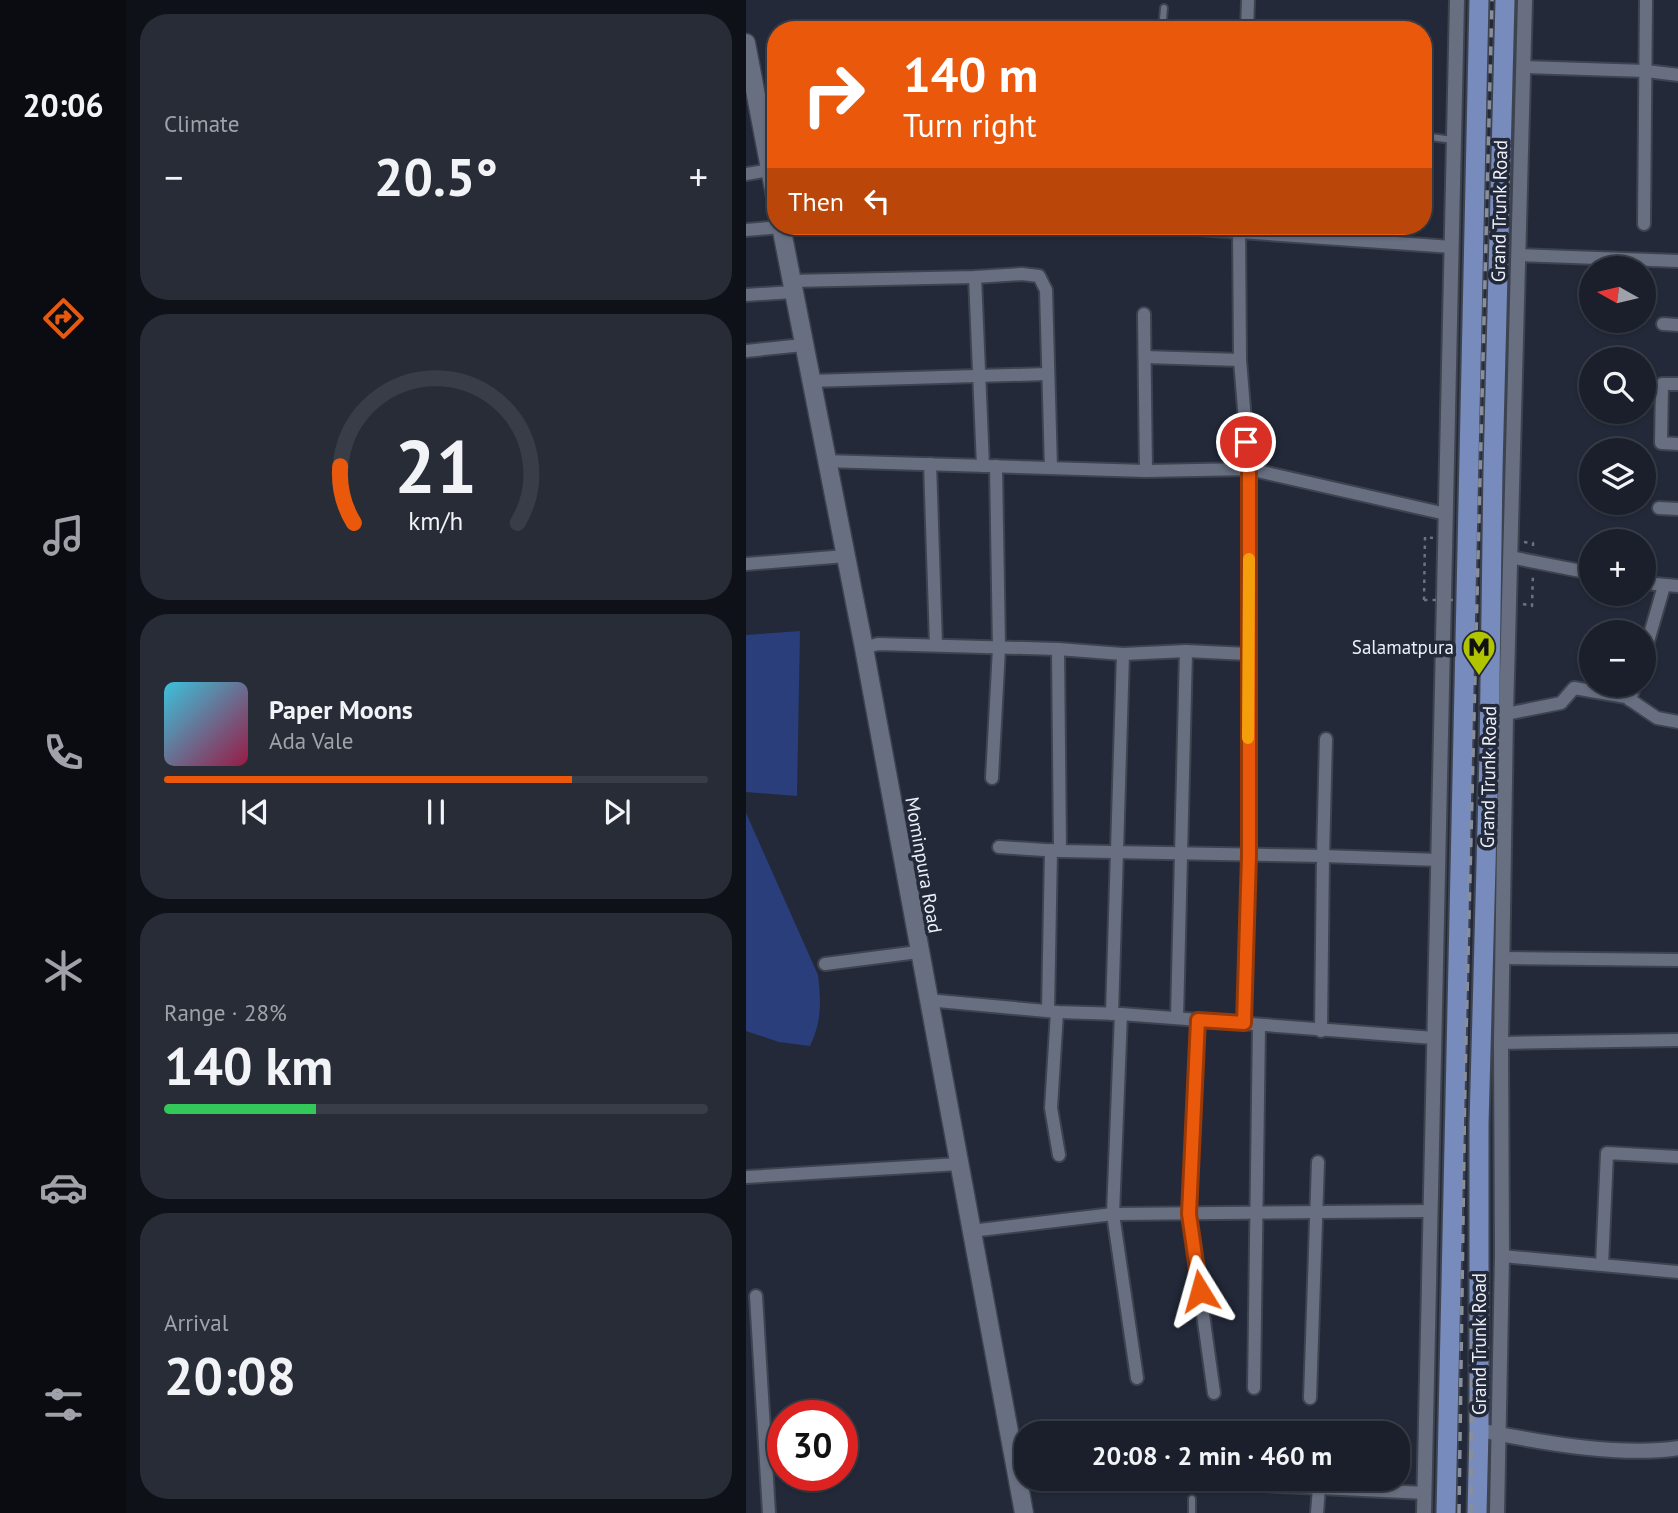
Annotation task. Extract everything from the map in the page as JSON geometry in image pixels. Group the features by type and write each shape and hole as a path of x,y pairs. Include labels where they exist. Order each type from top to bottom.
{"main road":[{"name":"Grand Trunk Road","path":"1446,1513 1479,0"},
{"name":"Grand Trunk Road","path":"1477,1513 1489,1432 1479,1124 1489,754 1504,430 1505,0"},
{"path":"746,43 767,141"},
{"name":"Mominpura Road","path":"783,235 864,649 1024,1513"},
{"path":"1455,1124 1479,1124"}],"street":[{"path":"1247,21 1248,0"},
{"path":"1424,1513 1457,0"},
{"path":"1497,1513 1489,1432 1502,1256 1501,1043 1510,557 1504,430 1519,255 1525,0"},
{"path":"1644,224 1646,0"},
{"path":"1523,67 1646,71 1679,75"},
{"path":"746,174 767,162"},
{"path":"746,230 767,228"},
{"path":"1239,235 1240,360 1249,469 1249,855 1244,1023"},
{"path":"1310,235 1452,247"},
{"path":"1519,255 1679,261"},
{"path":"746,295 792,287 1031,274 1039,276 1046,290 1051,468"},
{"path":"975,277 979,377 989,466 999,648 992,779"},
{"path":"1144,314 1146,471"},
{"path":"1663,324 1679,325"},
{"path":"746,351 803,345"},
{"path":"1145,357 1240,360"},
{"path":"810,382 1047,374"},
{"path":"1679,384 1662,384 1661,443 1679,444"},
{"path":"825,461 1146,471 1249,469 1447,514"},
{"path":"930,464 936,645"},
{"path":"1659,508 1679,509"},
{"path":"746,564 846,556"},
{"path":"1510,557 1579,571"},
{"path":"1656,585 1679,586"},
{"path":"1654,620 1664,586"},
{"path":"864,649 878,644 1058,649 1123,654 1186,651 1248,654"},
{"path":"1058,649 1051,1108 1059,1155"},
{"path":"1177,1018 1186,651"},
{"path":"1123,654 1116,850 1117,1014 1113,1214 1137,1378"},
{"path":"1506,715 1561,703 1574,688 1626,697 1657,718 1679,722"},
{"path":"1321,1031 1326,739"},
{"path":"999,846 1055,850 1439,860"},
{"path":"825,964 918,952"},
{"path":"1502,958 1679,960"},
{"path":"927,1000 1053,1012 1177,1018 1434,1038"},
{"path":"1198,1020 1189,1214 1214,1393"},
{"path":"1254,1388 1259,1025"},
{"path":"1501,1043 1679,1040"},
{"path":"1602,1265 1607,1153 1679,1157"},
{"path":"1310,1398 1318,1163"},
{"path":"746,1177 958,1164"},
{"path":"971,1231 1113,1214 1431,1211"},
{"path":"1502,1256 1679,1272"},
{"path":"756,1296 769,1513"},
{"path":"1489,1432 1616,1450 1655,1452 1679,1448"},
{"path":"1316,1513 1319,1491"},
{"path":"1383,1491 1425,1493"}],"lane":[{"path":"1163,21 1164,8"},
{"path":"1432,137 1455,141"},
{"path":"1192,1499 1192,1513"}],"path":[{"path":"1425,537 1424,600 1456,600"}],"shaded area":[{"path":"800,631 797,796 746,792 746,635"},
{"path":"746,813 818,975 820,1011 810,1046 779,1042 746,1031"}],"railway":[{"path":"1459,1513 1465,1077 1492,0"},
{"path":"1471,1513 1472,1312"}],"slow traffic":[{"path":"1248,738 1249,559"}],"place":[{"name":"Salamatpura","path":"1479,677"}],"route":[{"path":"1200,1291 1189,1214 1198,1020 1244,1023 1249,855 1249,469 1246,442"}]}
